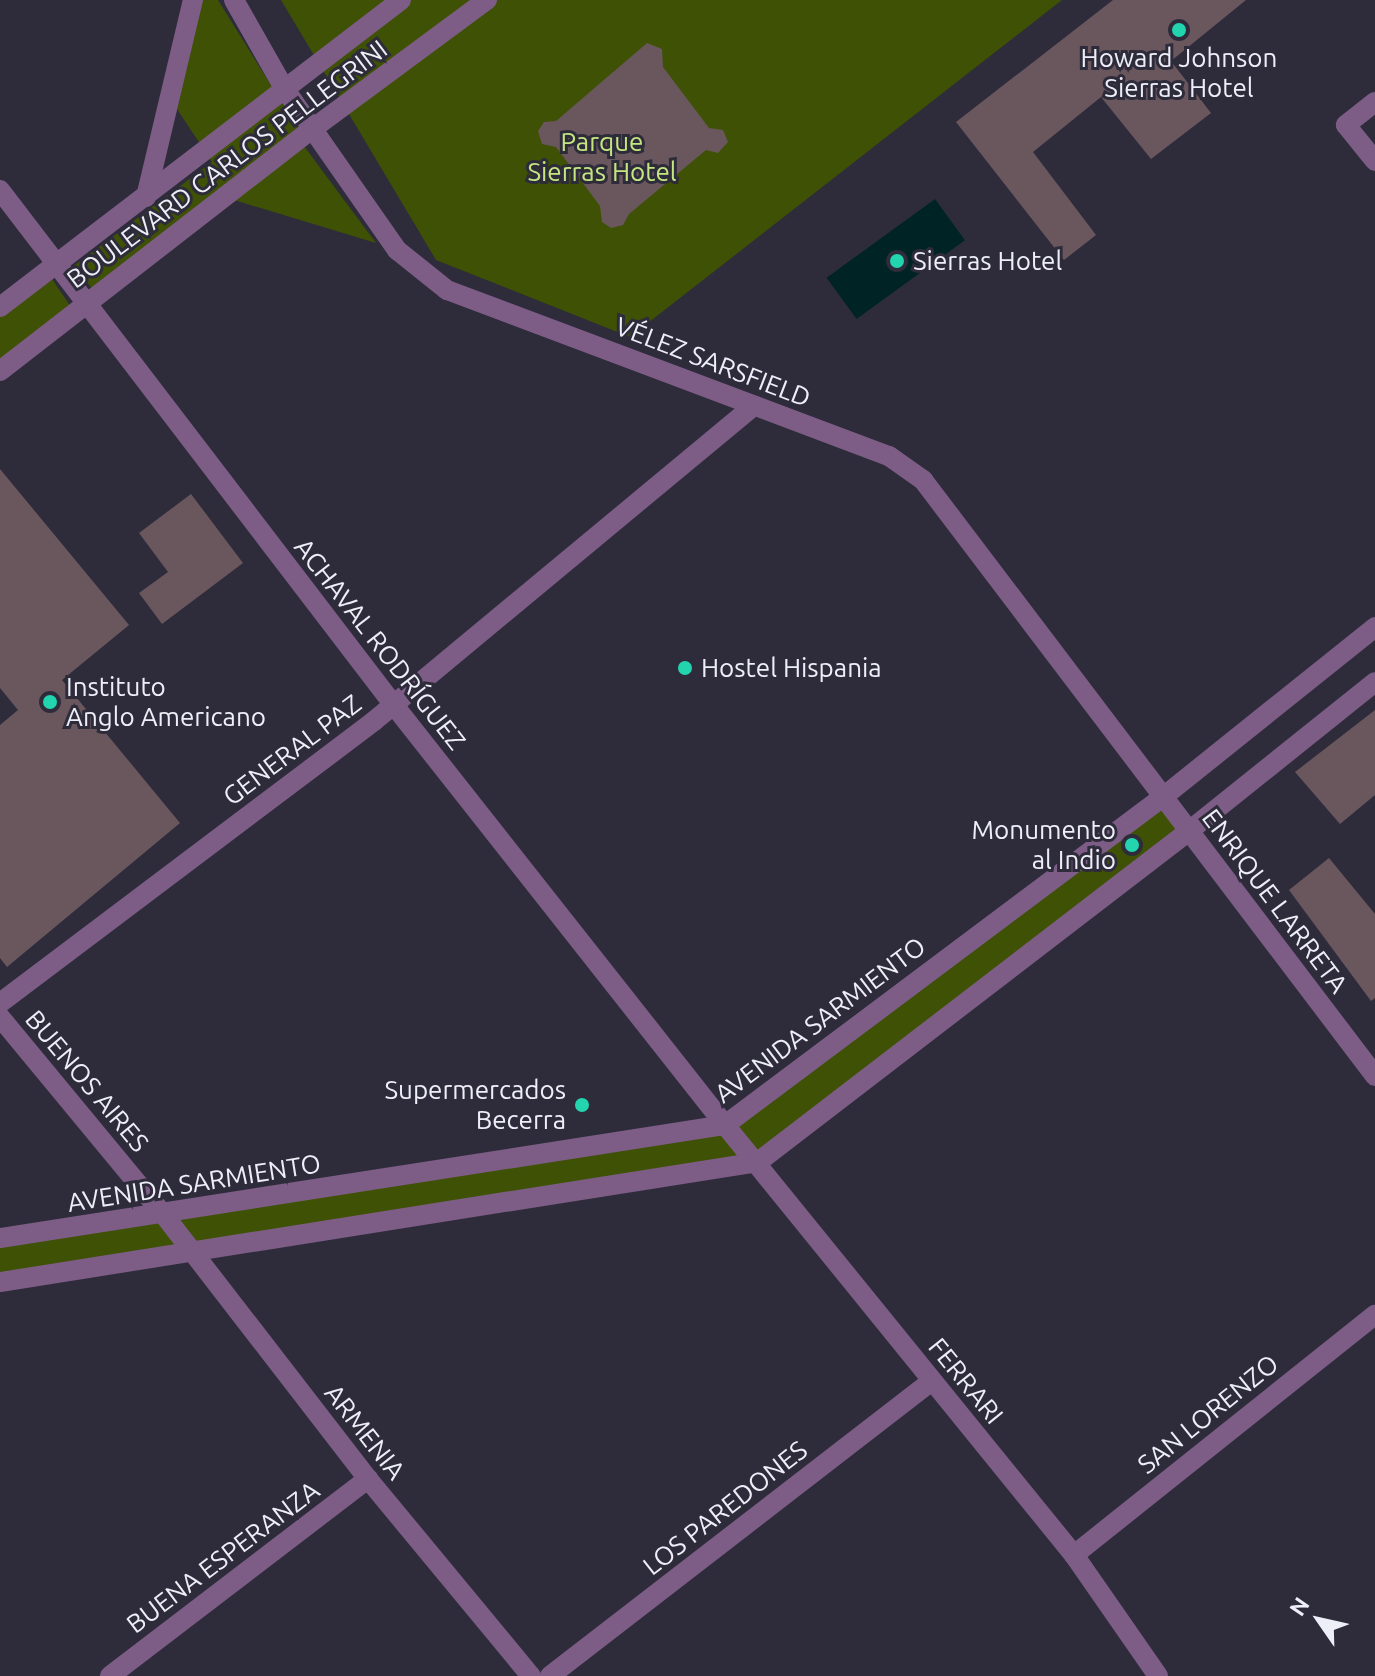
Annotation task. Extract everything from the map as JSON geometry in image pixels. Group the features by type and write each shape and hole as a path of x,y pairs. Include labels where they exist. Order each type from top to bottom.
{"street":[{"path":"146,197 193,0"},
{"name":"VÉLEZ SARSFIELD","path":"234,0 311,130 397,250 447,290 889,456 923,480 1163,797"},
{"name":"BOULEVARD CARLOS PELLEGRINI","path":"0,307 401,0"},
{"name":"BOULEVARD CARLOS PELLEGRINI","path":"0,371 311,130 487,0"},
{"path":"1375,102 1346,125 1375,161"},
{"name":"ACHAVAL RODRÍGUEZ","path":"0,190 393,704 725,1125"},
{"name":"GENERAL PAZ","path":"0,1003 393,704 754,405"},
{"name":"AVENIDA SARMIENTO","path":"0,1238 164,1215 725,1125 1163,797 1375,627"},
{"path":"0,1282 758,1162 1189,831 1375,682"},
{"name":"ENRIQUE LARRETA","path":"1163,797 1375,1076"},
{"name":"BUENOS AIRES","path":"0,1017 164,1215"},
{"name":"FERRARI","path":"725,1125 1074,1555 1158,1676"},
{"name":"ARMENIA","path":"164,1215 190,1253 368,1479 531,1676"},
{"name":"SAN LORENZO","path":"1074,1555 1375,1315"},
{"name":"LOS PAREDONES","path":"550,1676 932,1381"},
{"name":"BUENA ESPERANZA","path":"110,1676 368,1479"}],"green space":[{"path":"202,0 218,0 300,132 94,292 75,265 212,162 177,109 182,76"},
{"name":"Parque Sierras Hotel","path":"281,0 1062,0 630,337 436,260"},
{"path":"304,146 376,243 234,200"},
{"path":"48,273 71,307 0,365 0,311"},
{"path":"1163,797 1189,831 758,1162 0,1282 0,1238 725,1125"}],"shaded area":[{"name":"Sierras Hotel","path":"935,199 965,240 857,319 827,278"}],"building":[{"name":"Sierras Hotel","path":"1113,0 1246,0 1171,61 1211,113 1151,159 1101,97 1033,152 1096,235 1064,260 956,122"},
{"path":"647,43 662,49 663,67 709,128 723,130 728,142 718,153 706,150 629,214 623,225 611,228 602,222 600,206 556,147 542,144 538,131 544,122 556,121"},
{"path":"0,469 129,625 62,680 180,823 7,967 0,958 0,725 18,710 0,688"},
{"path":"191,494 243,563 162,624 139,593 168,572 139,533"},
{"path":"1375,710 1375,795 1340,824 1295,772"},
{"path":"1329,858 1375,914 1375,998 1371,1001 1289,890"}],"place":[{"name":"Howard Johnson Sierras Hotel","path":"1179,30"},
{"name":"Sierras Hotel","path":"897,261"},
{"name":"Hostel Hispania","path":"685,668"},
{"name":"Instituto Anglo Americano","path":"50,702"},
{"name":"Monumento al Indio","path":"1132,845"},
{"name":"Supermercados Becerra","path":"582,1105"}]}
